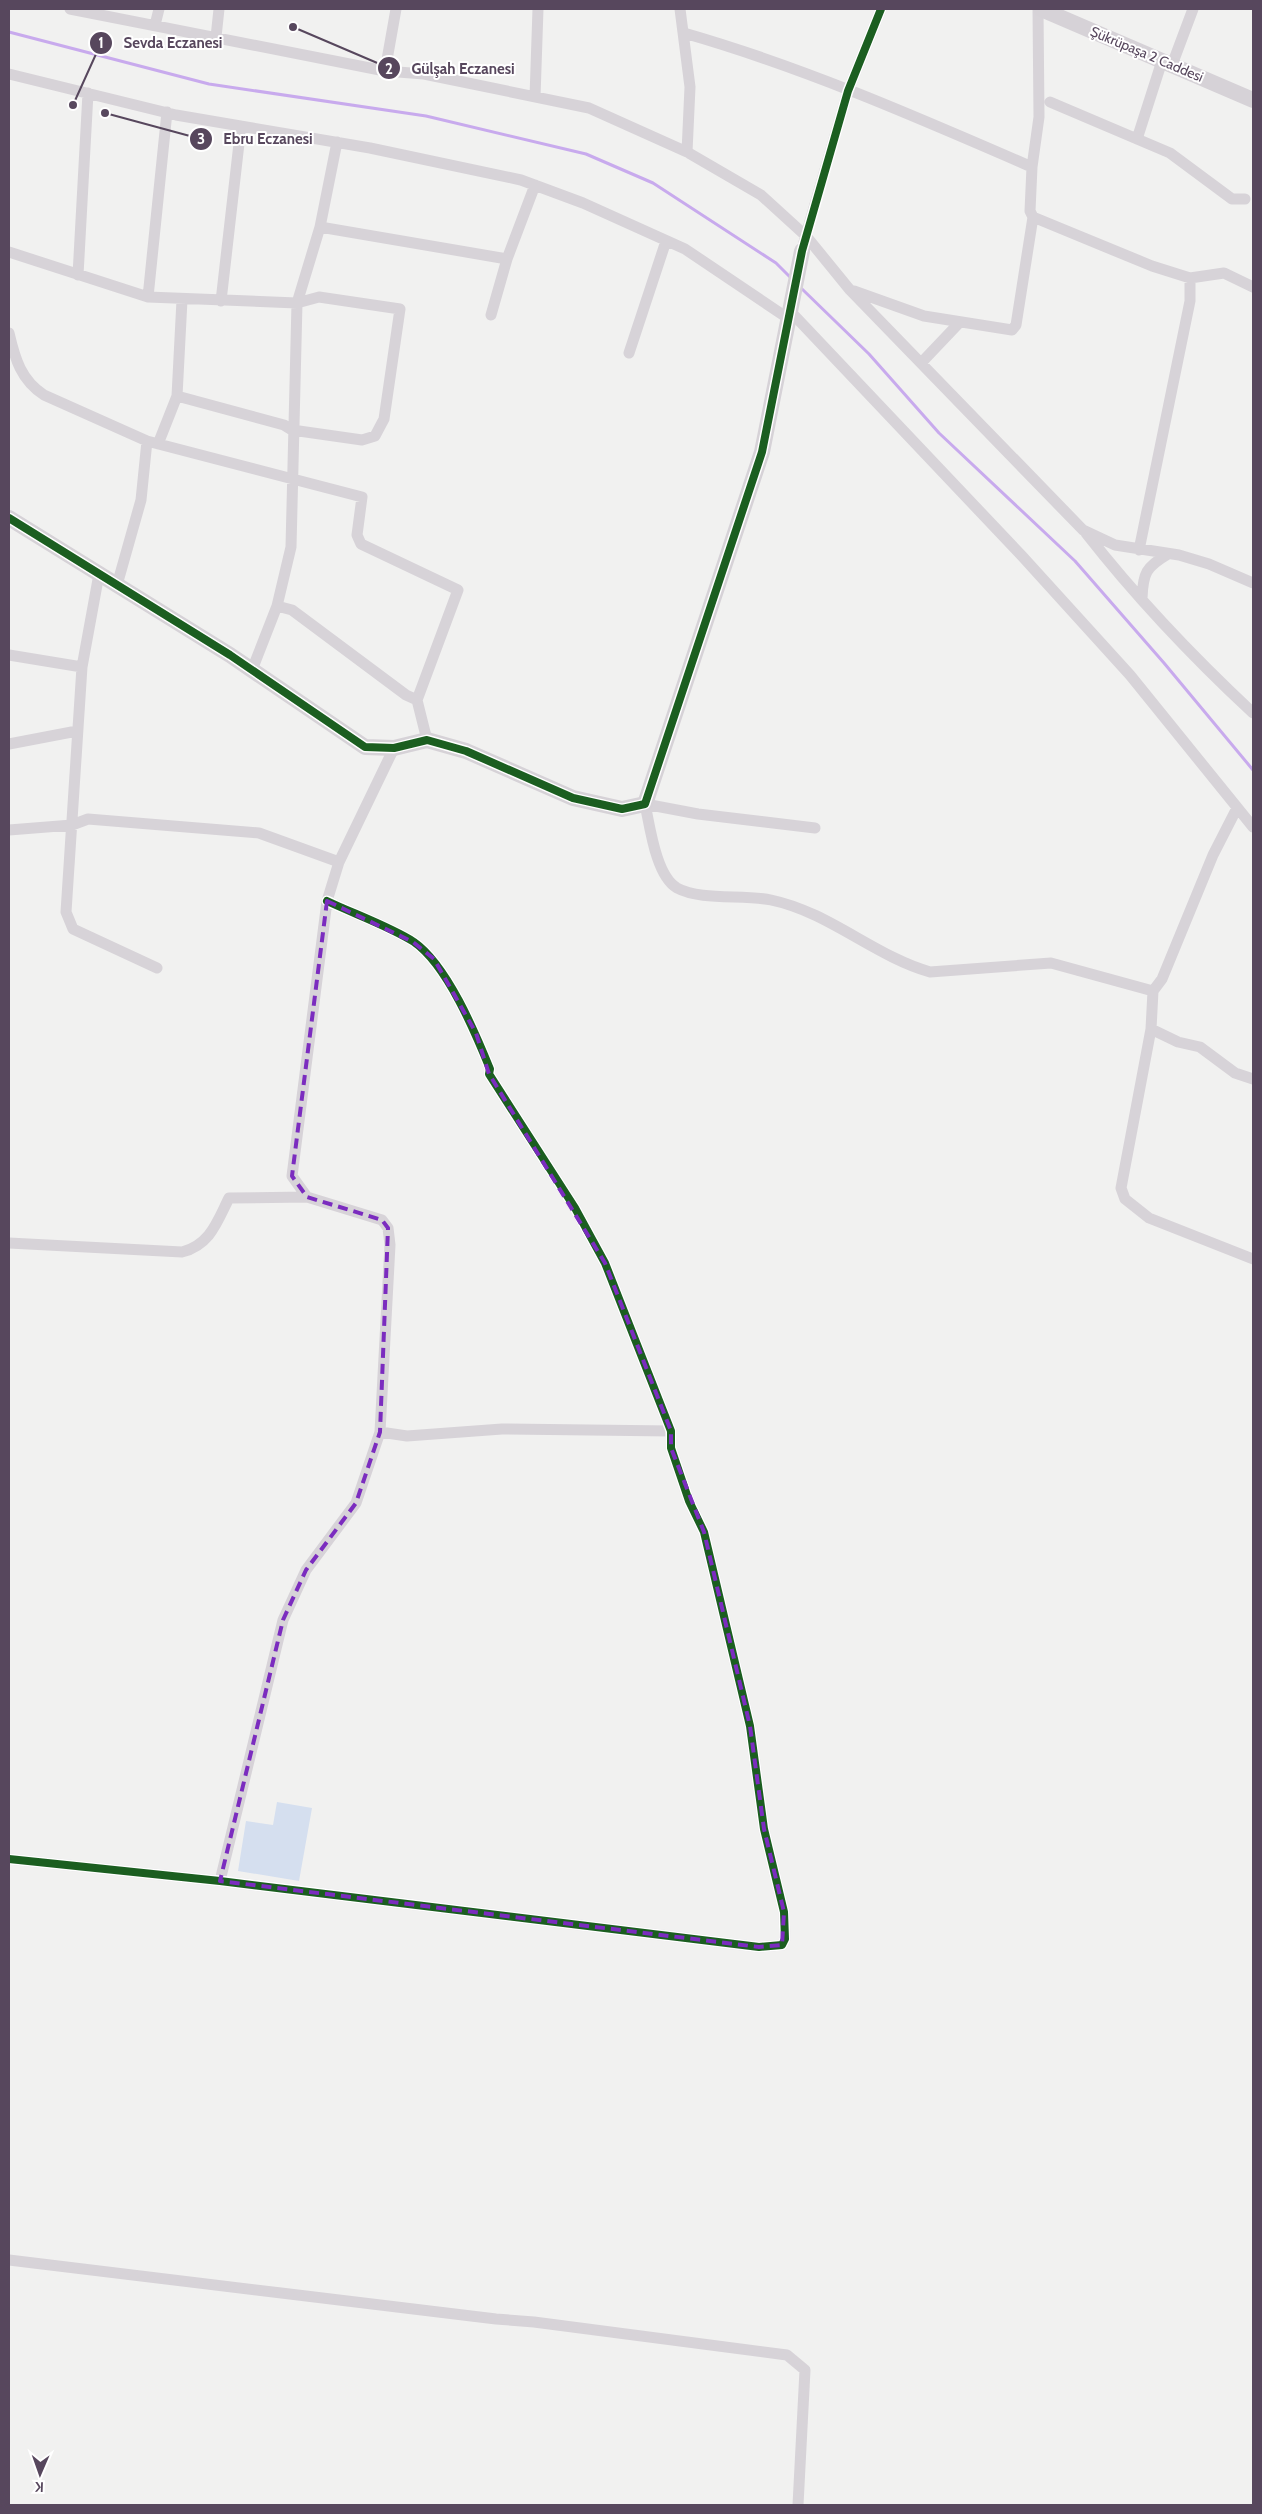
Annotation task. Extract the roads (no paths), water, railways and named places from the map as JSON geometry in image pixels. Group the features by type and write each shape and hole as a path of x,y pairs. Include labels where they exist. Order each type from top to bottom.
{"street":[{"path":"70,9 385,71 424,74 589,108 687,152 761,195 804,243 1084,530 1114,569 1226,688 1253,713"},
{"path":"155,25 158,9"},
{"path":"216,37 219,9"},
{"path":"385,71 396,9"},
{"path":"535,96 538,9"},
{"path":"680,9 690,87 687,152"},
{"path":"881,9 848,91 804,243 762,452 645,804 662,873 676,888 704,895 769,900 790,905 850,932 885,954 912,967 930,972 1051,963 1153,991"},
{"path":"850,290 924,316 1012,330 1016,325 1033,217 1030,211 1032,166 1039,117 1040,9"},
{"name":"Şükrüpaşa 2 Caddesi","path":"1040,9 1253,100"},
{"path":"1137,139 1167,63 1194,9"},
{"path":"684,33 734,47 1032,166"},
{"path":"9,74 167,112 337,142 521,180 685,249 790,311 1022,556 1111,654 1253,827"},
{"path":"78,275 88,94"},
{"path":"1050,102 1170,153 1232,199 1245,199"},
{"path":"148,297 167,112"},
{"path":"220,301 241,126"},
{"path":"252,670 277,606 291,547 292,430 297,303 320,227 337,142"},
{"path":"491,316 507,259 535,185"},
{"path":"1033,217 1152,266 1190,278 1224,273 1253,287"},
{"path":"320,227 507,259"},
{"path":"628,353 666,240"},
{"path":"9,252 148,297 182,300 297,303 319,297 400,309 384,419 375,436 362,440 292,430 284,425 177,396"},
{"path":"1139,550 1190,301 1190,278"},
{"path":"117,585 141,500 153,443 177,396 182,300"},
{"path":"922,362 960,322"},
{"path":"9,333 17,365 32,387 44,395 153,443 362,497 357,535 361,544 458,590 417,700 426,740"},
{"path":"9,518 252,670 365,747 394,748 426,740 466,751 573,798 622,809 645,804 698,814 815,828"},
{"path":"1084,530 1115,545 1168,554 1209,564 1253,583"},
{"path":"1142,598 1145,574 1150,565 1168,554"},
{"path":"99,574 82,667 66,912 73,929 157,968"},
{"path":"277,606 292,610 406,695 417,700"},
{"path":"9,655 82,667"},
{"path":"9,744 77,731"},
{"path":"307,1197 292,1176 326,901 339,862 394,748"},
{"path":"1237,808 1213,855 1162,979 1153,991 1151,1029 1121,1188 1125,1199 1149,1218 1253,1259"},
{"path":"9,830 72,825 88,819 259,833 339,862"},
{"path":"9,1859 220,1881 759,1947 782,1945 785,1939 784,1912 764,1829 750,1726 704,1532 689,1501 671,1448 671,1431 605,1263 575,1208 489,1074 490,1069 476,1034 434,959 413,942 326,901"},
{"path":"1151,1029 1178,1042 1200,1047 1235,1073 1253,1079"},
{"path":"9,1243 182,1252 195,1248 206,1240 214,1230 228,1198 307,1197 382,1220 388,1228 390,1245 380,1432 356,1503 306,1570 283,1620 220,1881"},
{"path":"380,1432 407,1436 502,1429 671,1431"},
{"path":"9,2260 534,2322 787,2355 805,2370 798,2505"}],"waterway":[{"path":"9,32 209,84 426,116 586,154 653,183 776,263 791,278"},
{"path":"801,288 869,354 939,433 1075,561 1164,663 1253,770"}],"place":[{"name":"Gülşah Eczanesi","path":"293,27"},
{"name":"Sevda Eczanesi","path":"73,105"},
{"name":"Ebru Eczanesi","path":"105,113"}]}
